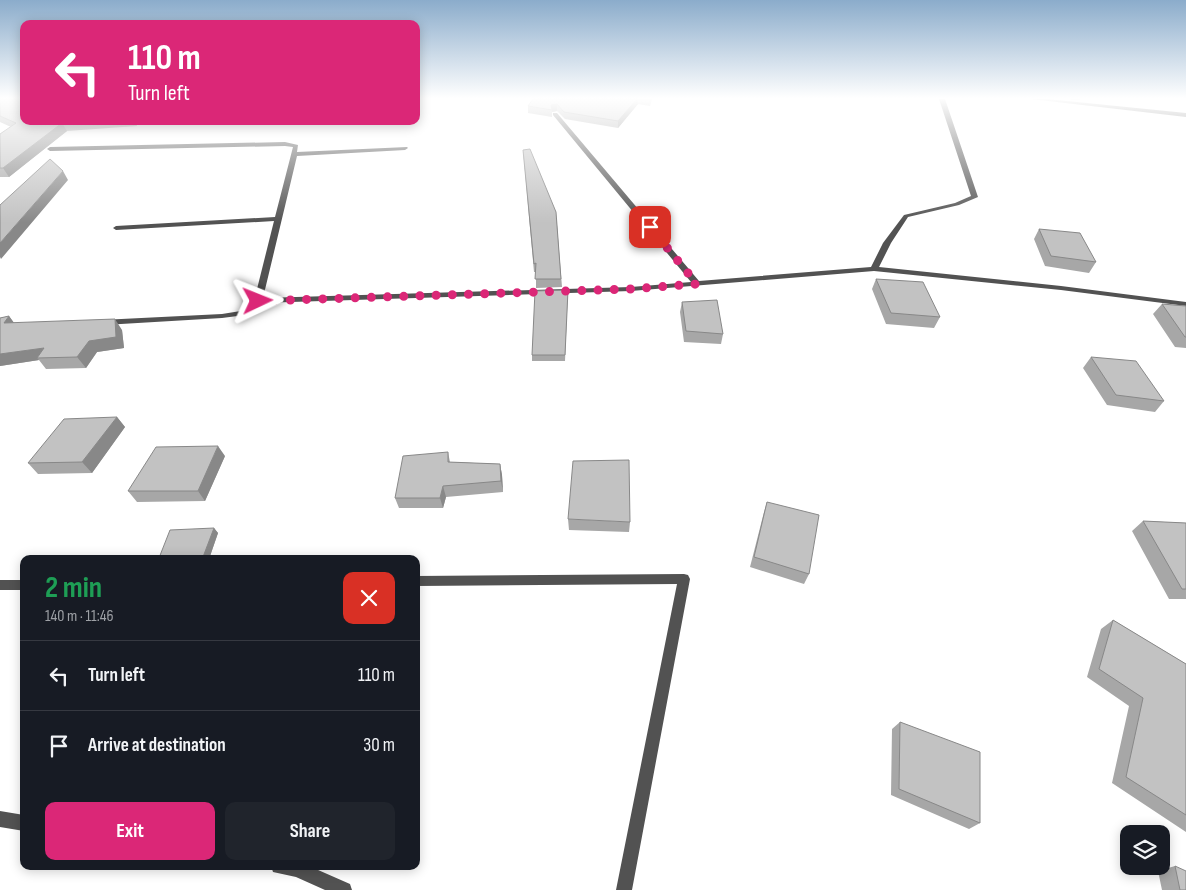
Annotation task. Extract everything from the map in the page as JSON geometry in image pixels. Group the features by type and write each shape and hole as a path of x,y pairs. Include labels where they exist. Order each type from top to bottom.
{"street":[{"path":"577,141 697,284"},
{"path":"874,269 887,243 906,216 957,204 975,197 956,141"},
{"path":"50,149 285,144 296,146 258,301 250,312 222,316 93,322"},
{"path":"294,154 405,148"},
{"path":"116,228 278,219"},
{"path":"258,301 631,289 874,269 1051,287 1186,304"},
{"path":"420,581 684,579 624,890"},
{"path":"0,586 20,585"},
{"path":"0,819 20,822"},
{"path":"300,870 344,890"}],"building":[{"path":"0,141 39,141 3,168 0,168"},
{"path":"530,149 556,212 561,279 535,279 536,263 534,264 523,150"},
{"path":"50,159 63,171 0,243 0,205"},
{"path":"1039,229 1080,233 1096,262 1051,256"},
{"path":"876,279 923,282 940,317 891,313"},
{"path":"568,290 565,355 532,355 535,291"},
{"path":"717,300 723,334 686,331 682,302"},
{"path":"1162,304 1186,306 1186,337 1185,337"},
{"path":"9,316 4,323 115,319 116,337 89,341 77,357 37,358 44,348 0,354 0,318"},
{"path":"1091,357 1136,361 1164,401 1116,395"},
{"path":"117,417 82,462 28,463 64,419"},
{"path":"218,446 198,491 128,491 156,447"},
{"path":"448,452 448,462 500,464 501,481 443,486 440,498 395,498 403,456"},
{"path":"629,460 630,522 568,519 573,461"},
{"path":"767,502 819,515 809,574 754,557"},
{"path":"1143,521 1186,523 1186,589 1182,589"},
{"path":"214,528 204,555 160,555 170,530"},
{"path":"1113,620 1186,664 1186,815 1126,777 1143,698 1099,669"},
{"path":"900,722 980,752 980,823 899,789"},
{"path":"1175,866 1186,871 1186,890 1180,890"}],"route":[{"path":"258,301 631,289 697,284 650,227"}]}
